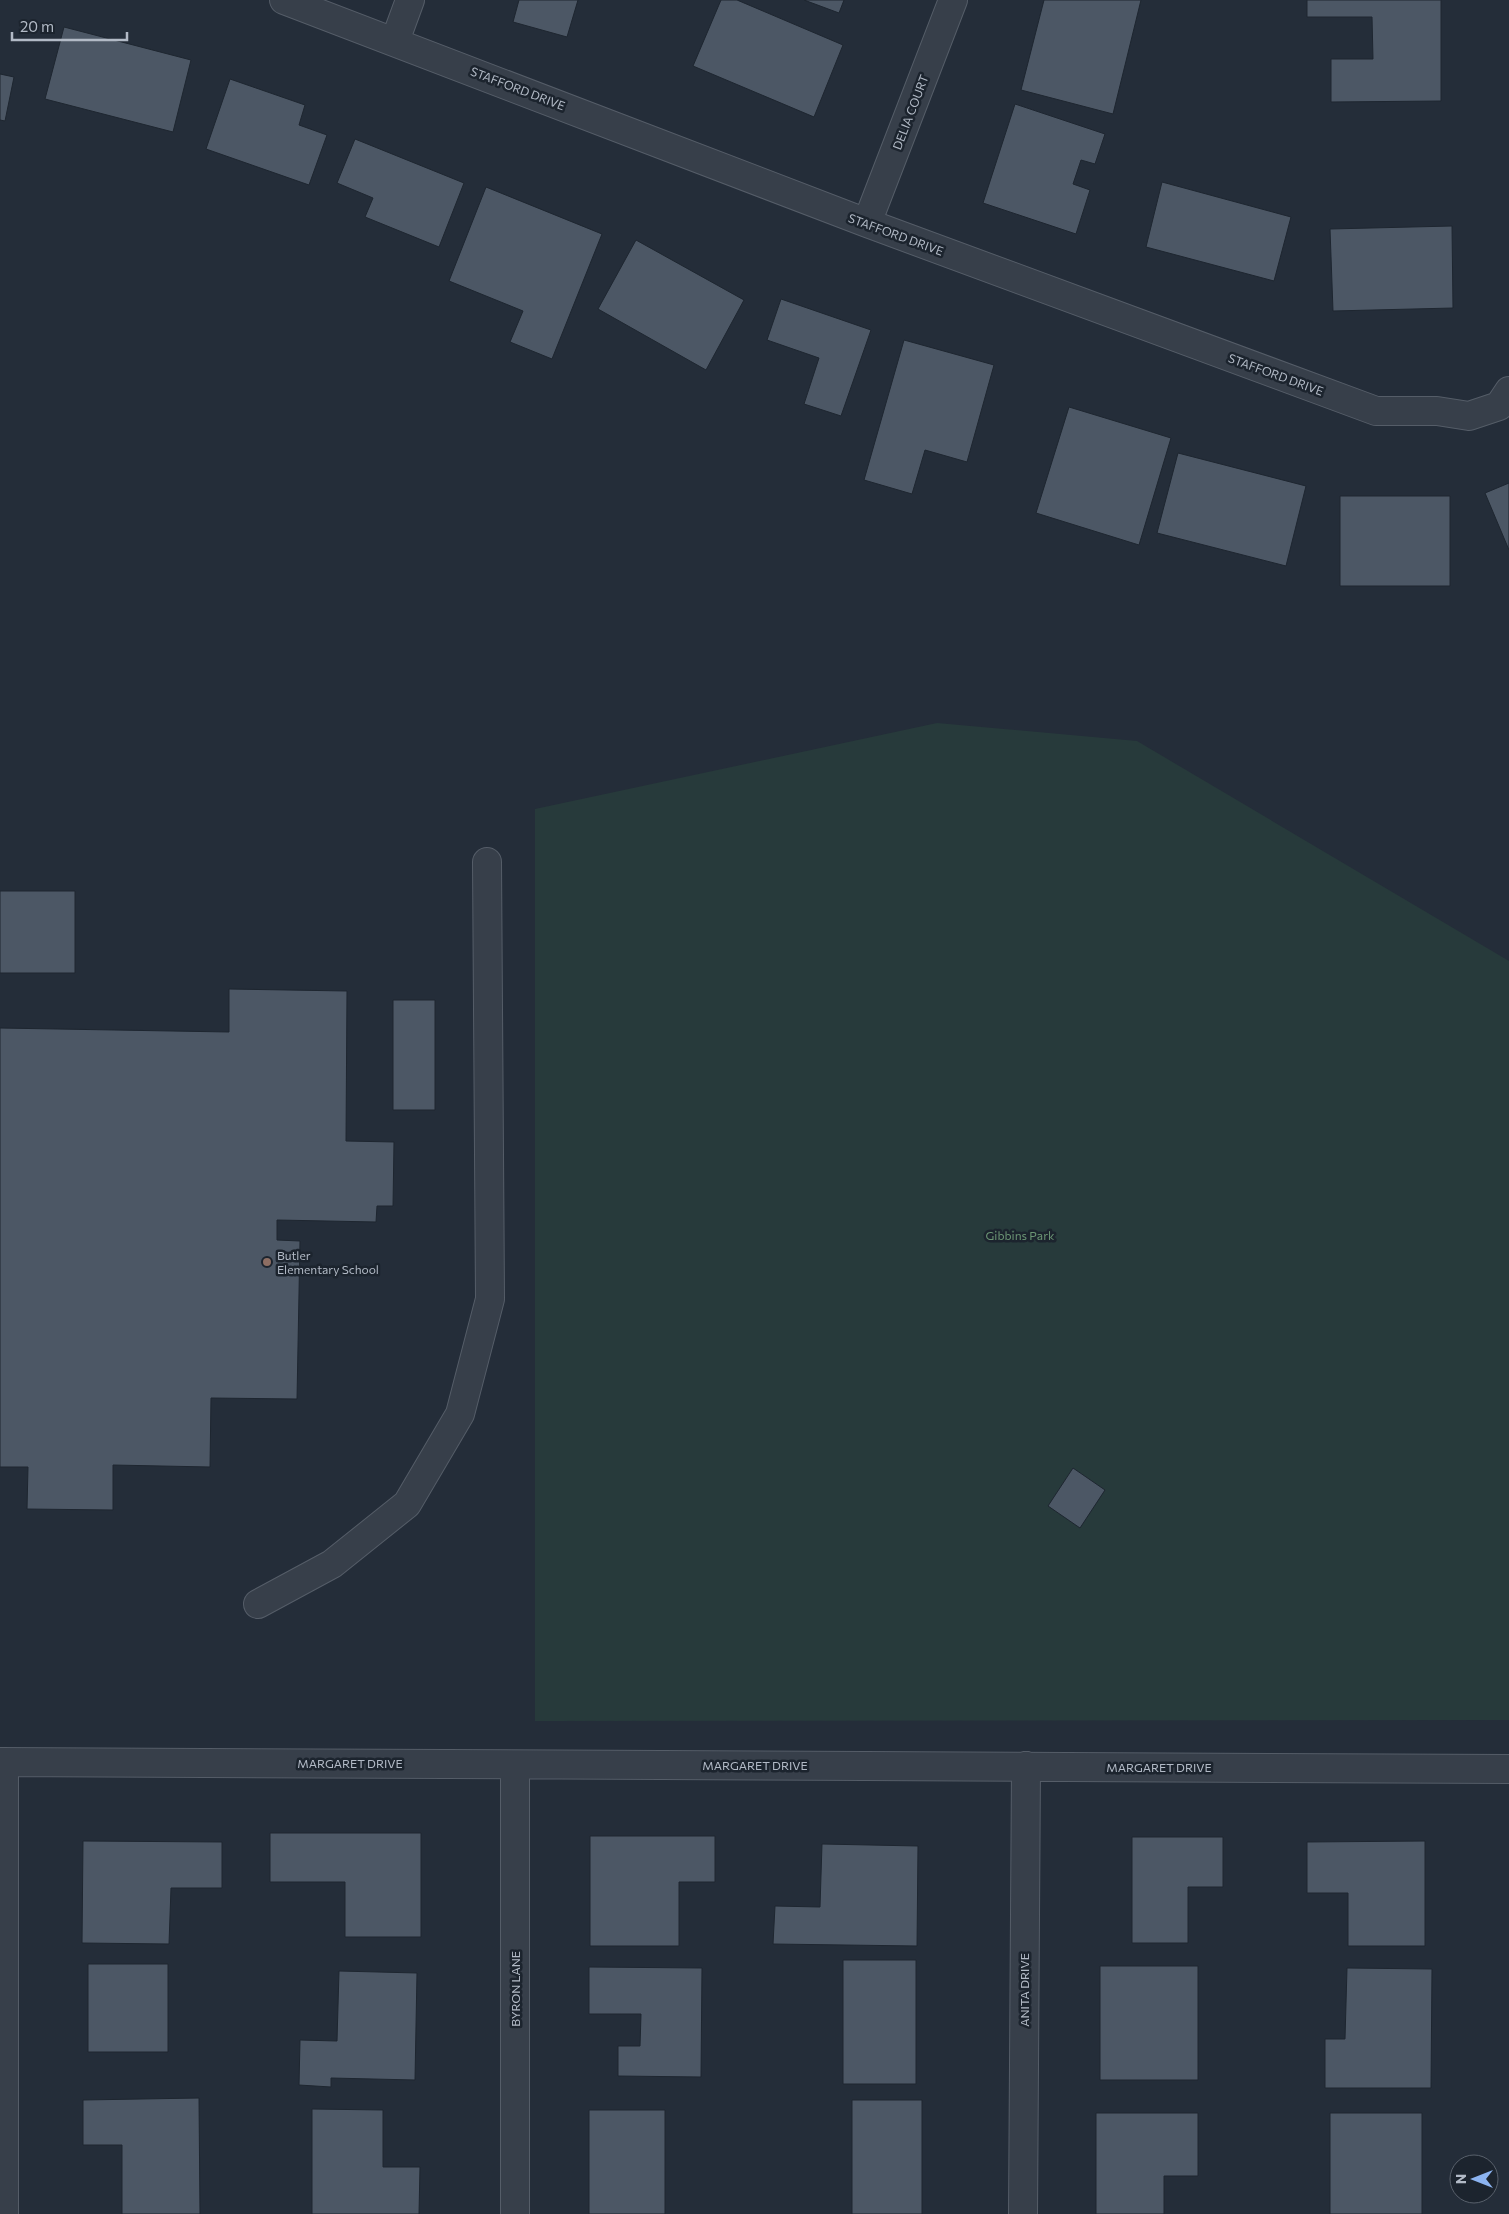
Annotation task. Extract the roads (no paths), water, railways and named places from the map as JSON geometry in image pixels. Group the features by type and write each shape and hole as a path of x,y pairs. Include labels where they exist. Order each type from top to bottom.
{"street":[{"name":"STAFFORD DRIVE","path":"284,0 867,223 1376,411 1437,411 1469,416 1499,406 1509,391"},
{"path":"395,41 410,0"},
{"name":"DELIA COURT","path":"867,223 953,0"},
{"path":"258,1604 332,1564 406,1504 460,1414 490,1299 487,862"},
{"path":"2,1762 4,2214"},
{"name":"MARGARET DRIVE","path":"2,1762 1509,1769"},
{"name":"BYRON LANE","path":"515,1765 515,2214"},
{"name":"ANITA DRIVE","path":"1023,2214 1026,1766"}],"place":[{"name":"Butler Elementary School","path":"267,1262"}],"park label":[{"name":"Gibbins Park","path":"1020,1235"}]}
